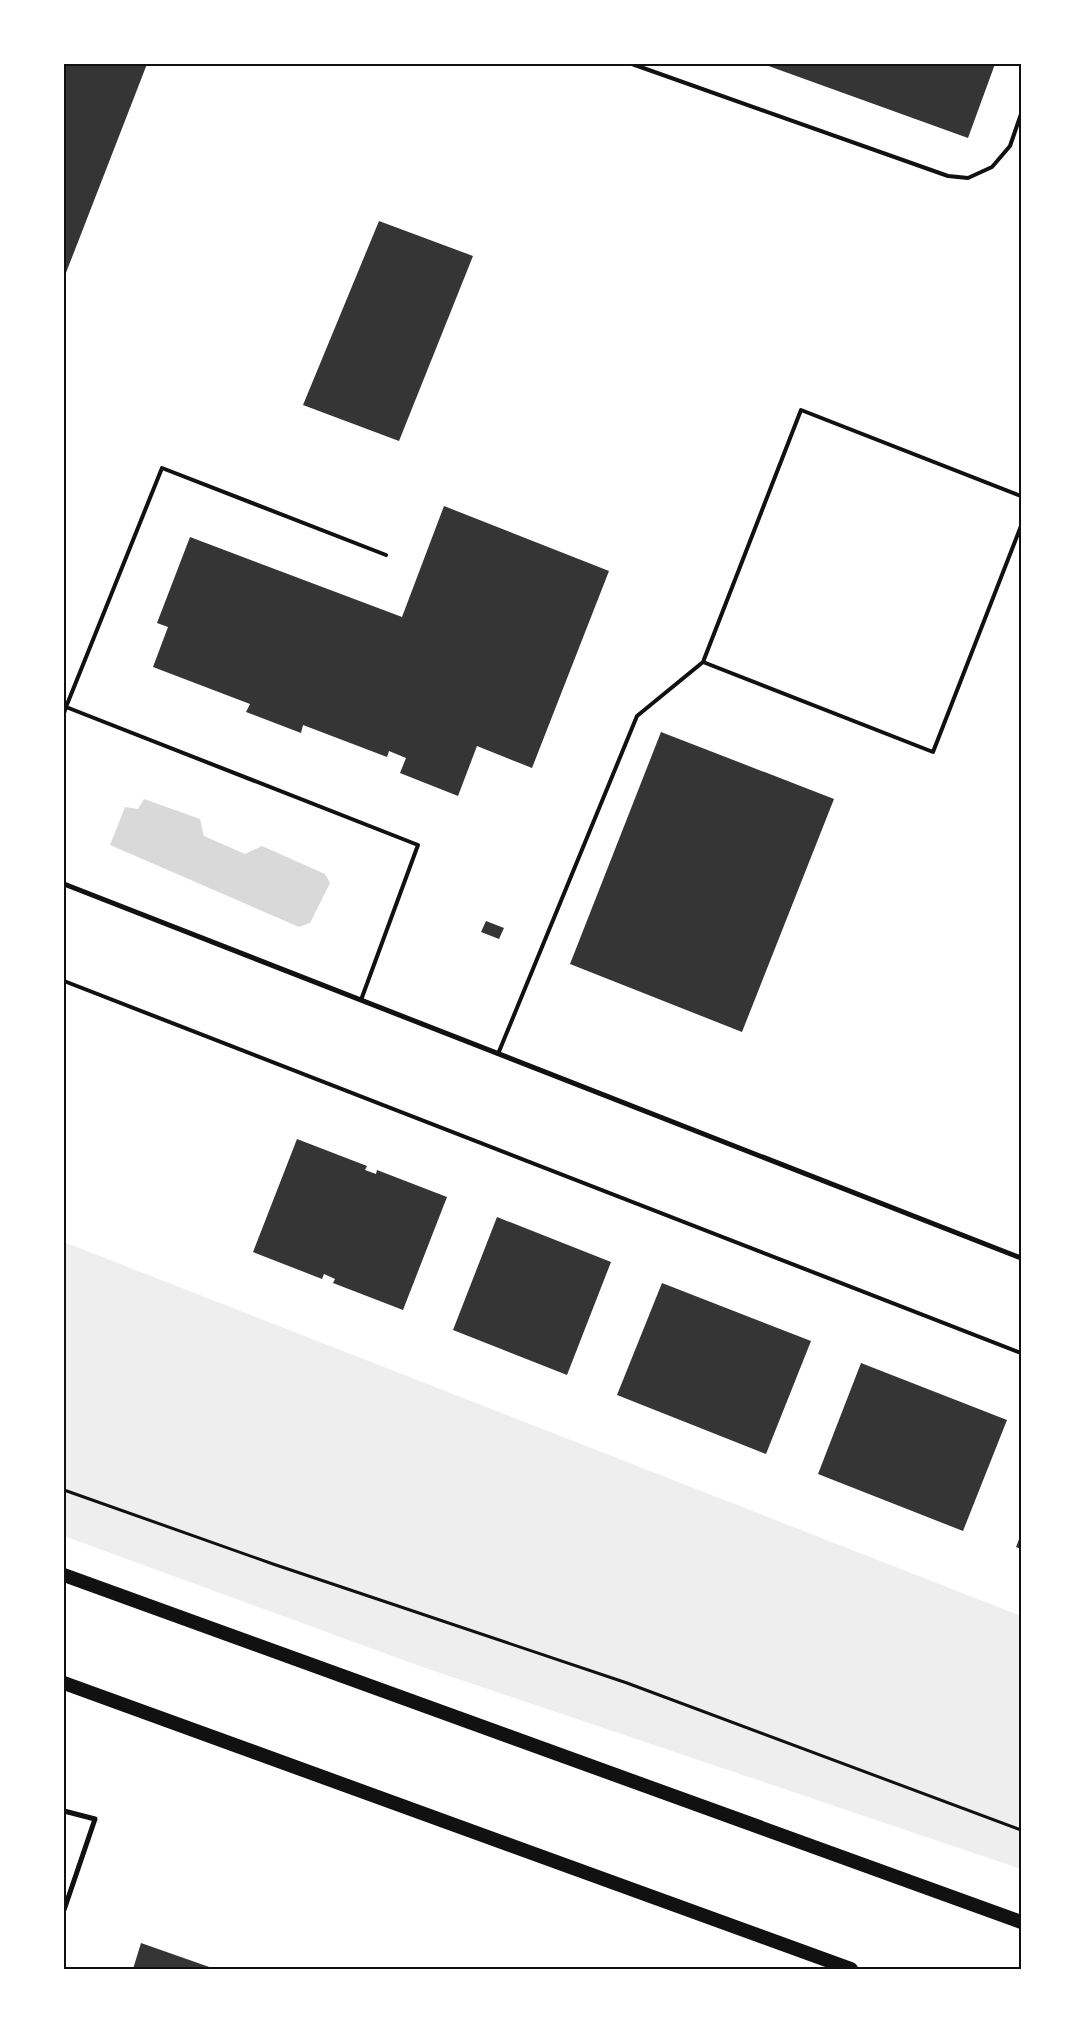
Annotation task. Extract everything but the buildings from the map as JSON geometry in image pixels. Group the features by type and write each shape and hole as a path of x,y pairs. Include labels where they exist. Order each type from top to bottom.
{"highway":[{"path":"64,1575 1021,1922"},
{"path":"64,1683 851,1969"}],"street":[{"path":"64,884 1021,1258"},
{"path":"64,1811 95,1820 64,1910"}],"lane":[{"path":"632,64 948,176 968,178 992,167 1010,146 1021,114"},
{"path":"498,1054 637,716 703,662 801,410 1021,496"},
{"path":"64,713 162,468 386,555"},
{"path":"703,662 933,752 1021,526"},
{"path":"66,706 418,845 361,1000"},
{"path":"64,981 1021,1353"}],"path":[{"path":"64,1490 282,1567 627,1683 1021,1830"}],"shaded area":[{"path":"144,799 200,819 204,836 245,854 262,846 325,874 330,883 310,923 299,927 110,845 125,807 138,809"},
{"path":"64,1242 1021,1616 1021,1869 414,1664 64,1536"}]}
